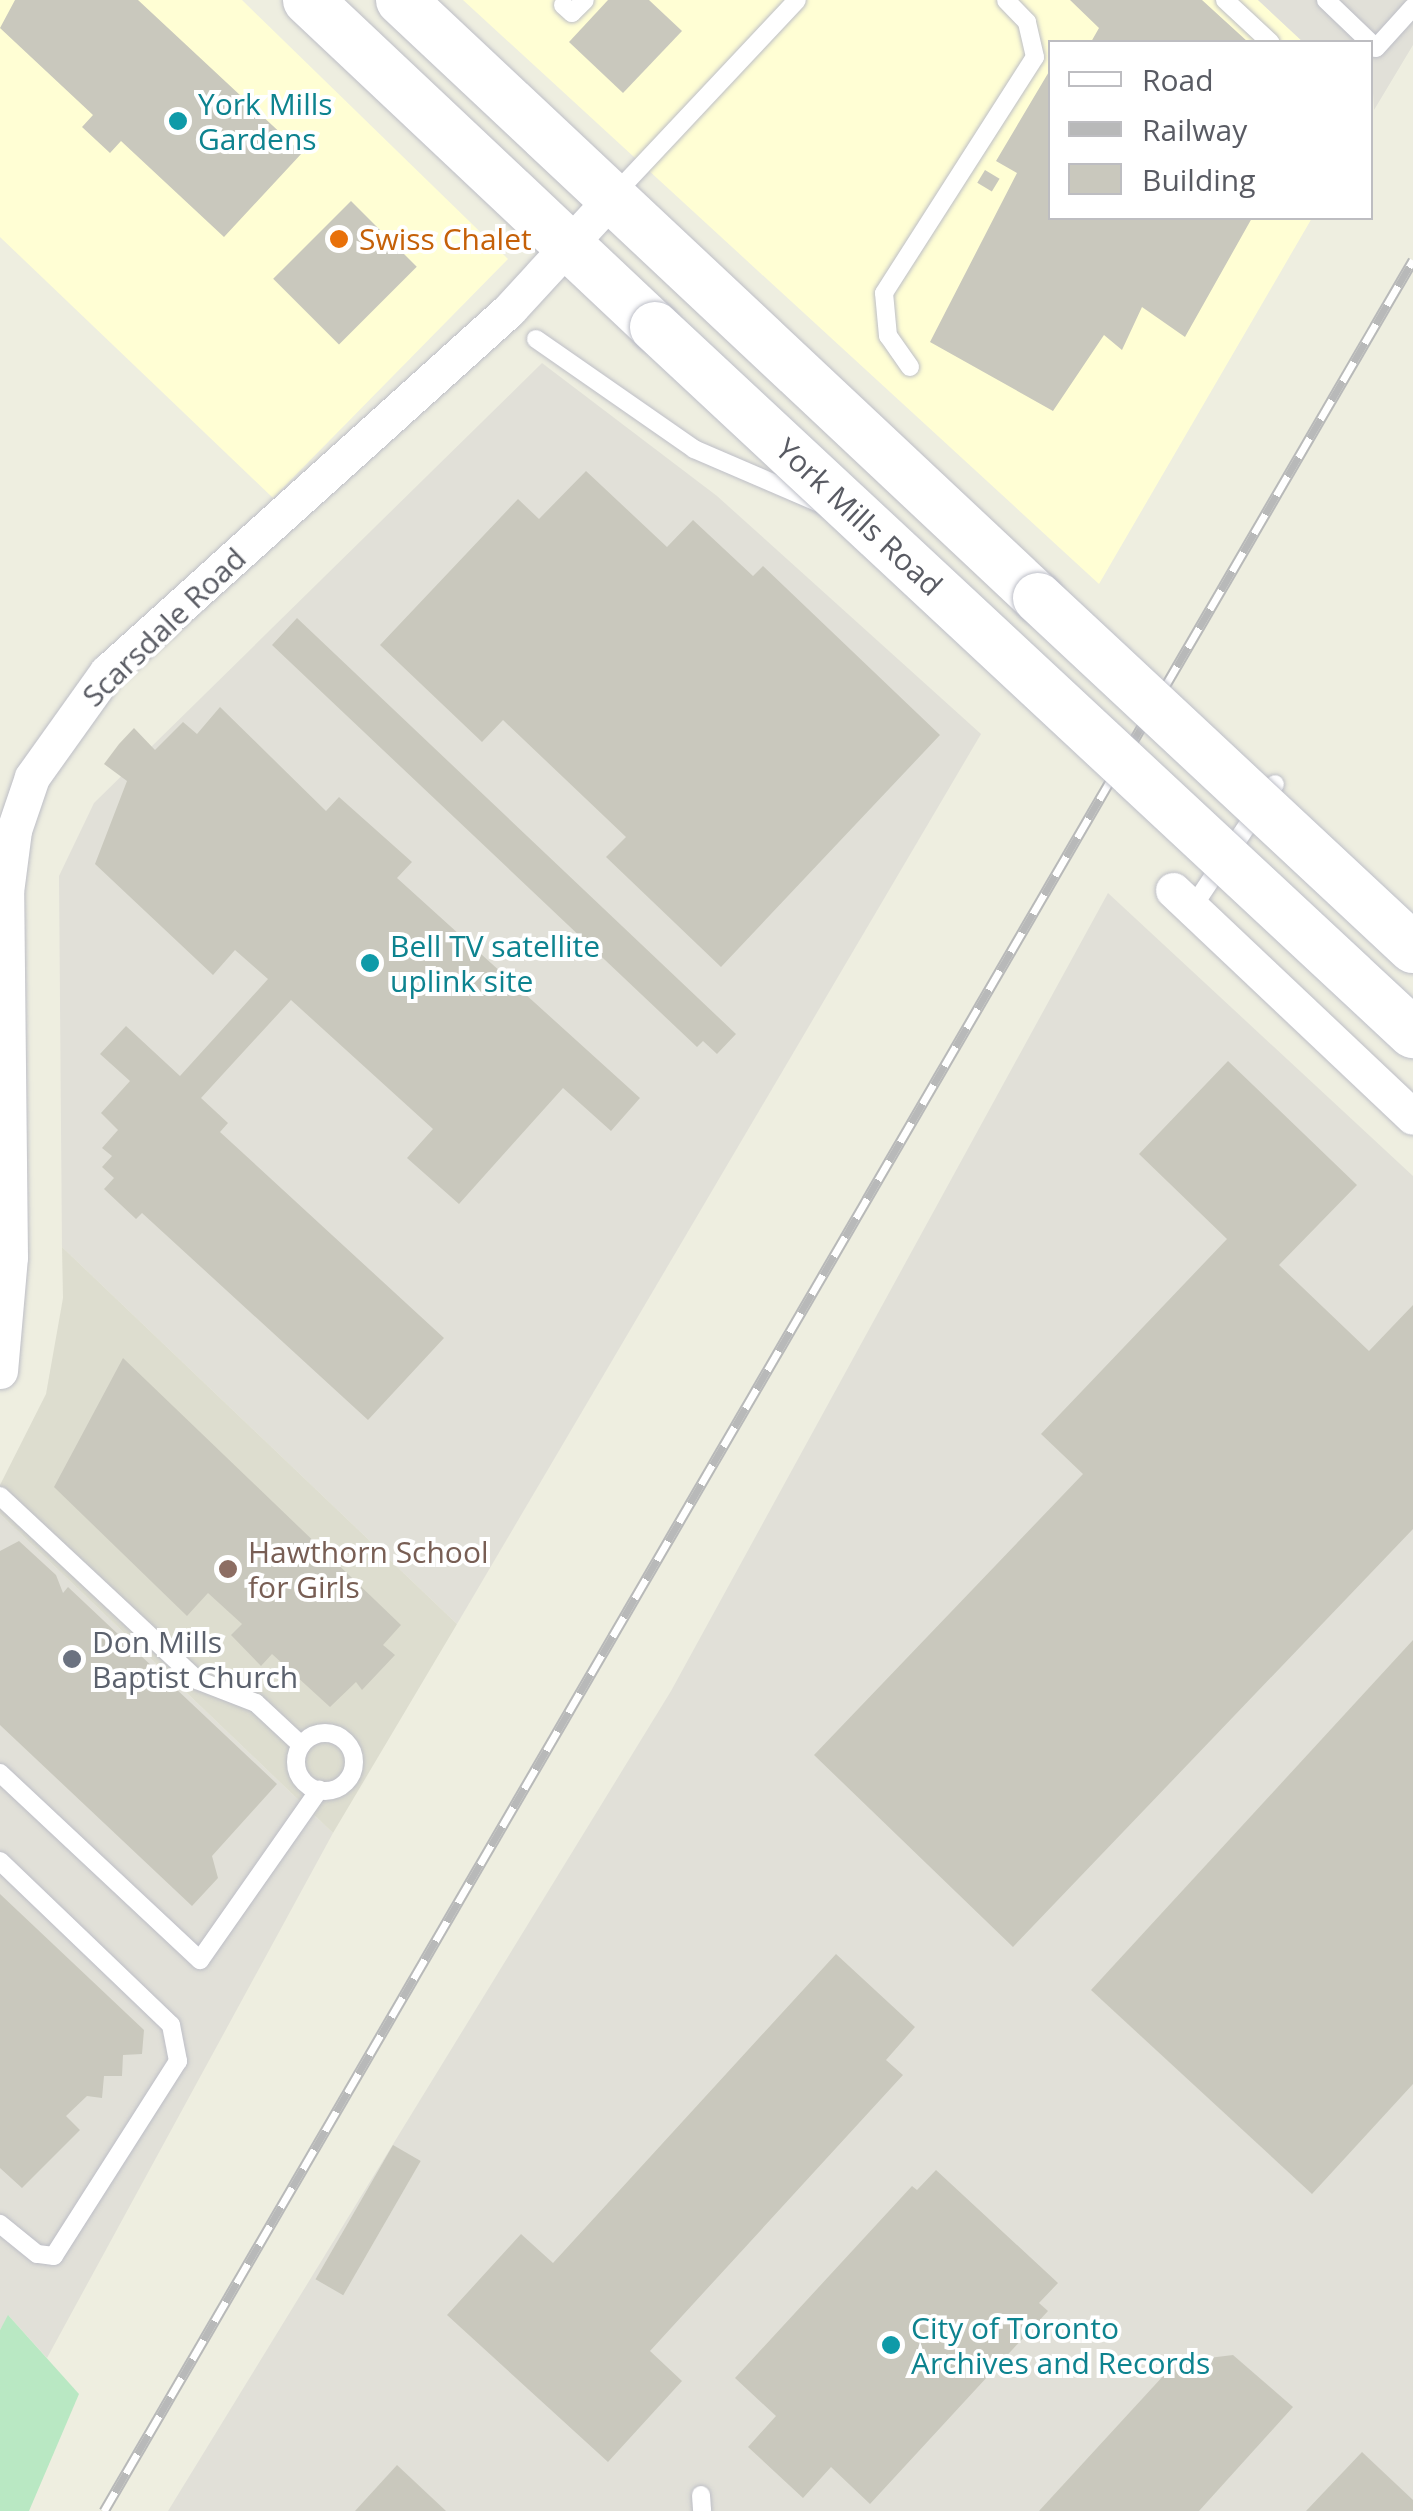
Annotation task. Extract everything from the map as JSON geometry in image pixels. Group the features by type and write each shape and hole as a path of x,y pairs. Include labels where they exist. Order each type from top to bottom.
{"main road":[{"name":"York Mills Road","path":"308,0 1413,1033"},
{"name":"York Mills Road","path":"401,0 1413,948"}],"street":[{"name":"Scarsdale Road","path":"0,1371 10,1258 4,873 28,785 95,684 571,248 611,199"},
{"path":"1183,898 1413,1117"}],"lane":[{"path":"563,6 572,13 584,0"},
{"path":"611,199 797,0"},
{"path":"910,367 888,336 884,292 1035,57 1027,22 1006,0"},
{"path":"1225,0 1268,40"},
{"path":"1326,0 1368,40"},
{"path":"1373,45 1376,48 1413,7"},
{"path":"536,339 694,449 812,503 866,512 1052,680"},
{"path":"1183,898 1275,784"},
{"path":"0,1496 196,1680 256,1704 302,1745"},
{"path":"0,1773 200,1960 320,1790 347,1780 353,1752 328,1733 302,1745"},
{"path":"302,1745 298,1770 320,1790"},
{"path":"0,1861 172,2025 178,2060 54,2256 37,2254 0,2224"}],"shaded area":[{"path":"0,0 242,0 508,259 273,498 0,237"},
{"path":"463,0 1258,0 1301,40 1048,40 1048,220 1311,220 1099,584"},
{"path":"1258,0 1413,0 1413,45 1374,110 1373,40 1301,40"},
{"path":"542,363 717,496 981,734 457,1624 62,1247 59,876 94,803"},
{"path":"1108,893 1413,1176 1413,2511 168,2511 671,1691"},
{"name":"Hawthorn School for Girls","path":"62,1247 457,1624 333,1833 0,1514 0,1485 46,1394 63,1298"},
{"path":"0,1514 333,1833 47,2358 9,2316 0,2330"},
{"path":"8,2315 79,2394 29,2511 0,2511 0,2330"}],"building":[{"name":"York Mills Gardens","path":"15,0 138,0 302,153 224,237 121,141 110,153 82,127 93,115 0,28"},
{"path":"608,0 649,0 682,31 623,93 569,42"},
{"path":"1070,0 1202,0 1246,40 1092,40 1099,28"},
{"path":"1048,73 1048,220 1251,220 1185,337 1142,307 1122,350 1104,335 1053,411 930,342 1017,173 996,161"},
{"path":"985,170 1000,179 992,192 977,183"},
{"path":"351,201 417,267 339,345 273,279"},
{"path":"586,471 667,547 693,520 753,576 763,566 940,735 721,967 606,857 626,837 503,720 482,742 380,645 518,499 539,519"},
{"path":"297,618 736,1034 717,1054 703,1041 697,1047 272,645"},
{"name":"Bell TV satellite uplink site","path":"220,707 326,811 339,797 412,862 397,878 640,1098 611,1131 563,1088 459,1204 407,1158 433,1129 291,1000 201,1098 228,1123 220,1132 444,1338 368,1420 142,1213 136,1219 104,1189 114,1178 102,1167 112,1156 102,1148 118,1130 101,1113 130,1081 100,1054 126,1026 180,1076 268,979 235,950 213,975 95,864 127,781 104,764 119,744 134,728 155,750 183,722 197,734"},
{"path":"1228,1061 1357,1185 1279,1265 1369,1351 1413,1305 1413,1529 1013,1947 814,1755 1083,1474 1041,1434 1227,1239 1139,1154"},
{"path":"123,1358 401,1625 383,1645 395,1655 362,1690 356,1682 330,1707 272,1654 261,1666 231,1635 242,1624 208,1593 187,1616 54,1487"},
{"name":"Don Mills Baptist Church","path":"19,1541 56,1575 63,1593 68,1587 277,1784 212,1856 218,1878 192,1906 0,1725 0,1551"},
{"path":"1413,1640 1413,2084 1312,2194 1091,1990"},
{"path":"0,1894 144,2030 142,2054 123,2055 122,2076 104,2076 102,2098 87,2096 66,2116 80,2130 22,2188 0,2168"},
{"path":"836,1954 915,2027 886,2060 903,2075 650,2351 682,2381 608,2462 447,2315 521,2234 553,2263"},
{"path":"393,2145 421,2161 343,2295 316,2279"},
{"name":"City of Toronto Archives and Records","path":"936,2170 1058,2283 1039,2303 1048,2311 870,2504 831,2467 803,2498 748,2447 776,2416 735,2378 912,2186 917,2190"},
{"path":"1233,2355 1293,2407 1199,2511 1039,2511 1176,2362"},
{"path":"1362,2452 1413,2500 1413,2511 1306,2511"},
{"path":"397,2465 446,2511 355,2511"}],"railway":[{"path":"104,2511 1413,260"}],"place":[{"name":"York Mills Gardens","path":"178,121"},
{"name":"Swiss Chalet","path":"339,239"},
{"name":"Bell TV satellite uplink site","path":"370,963"},
{"name":"Hawthorn School for Girls","path":"228,1569"},
{"name":"Don Mills Baptist Church","path":"72,1659"},
{"name":"City of Toronto Archives and Records","path":"891,2345"}]}
